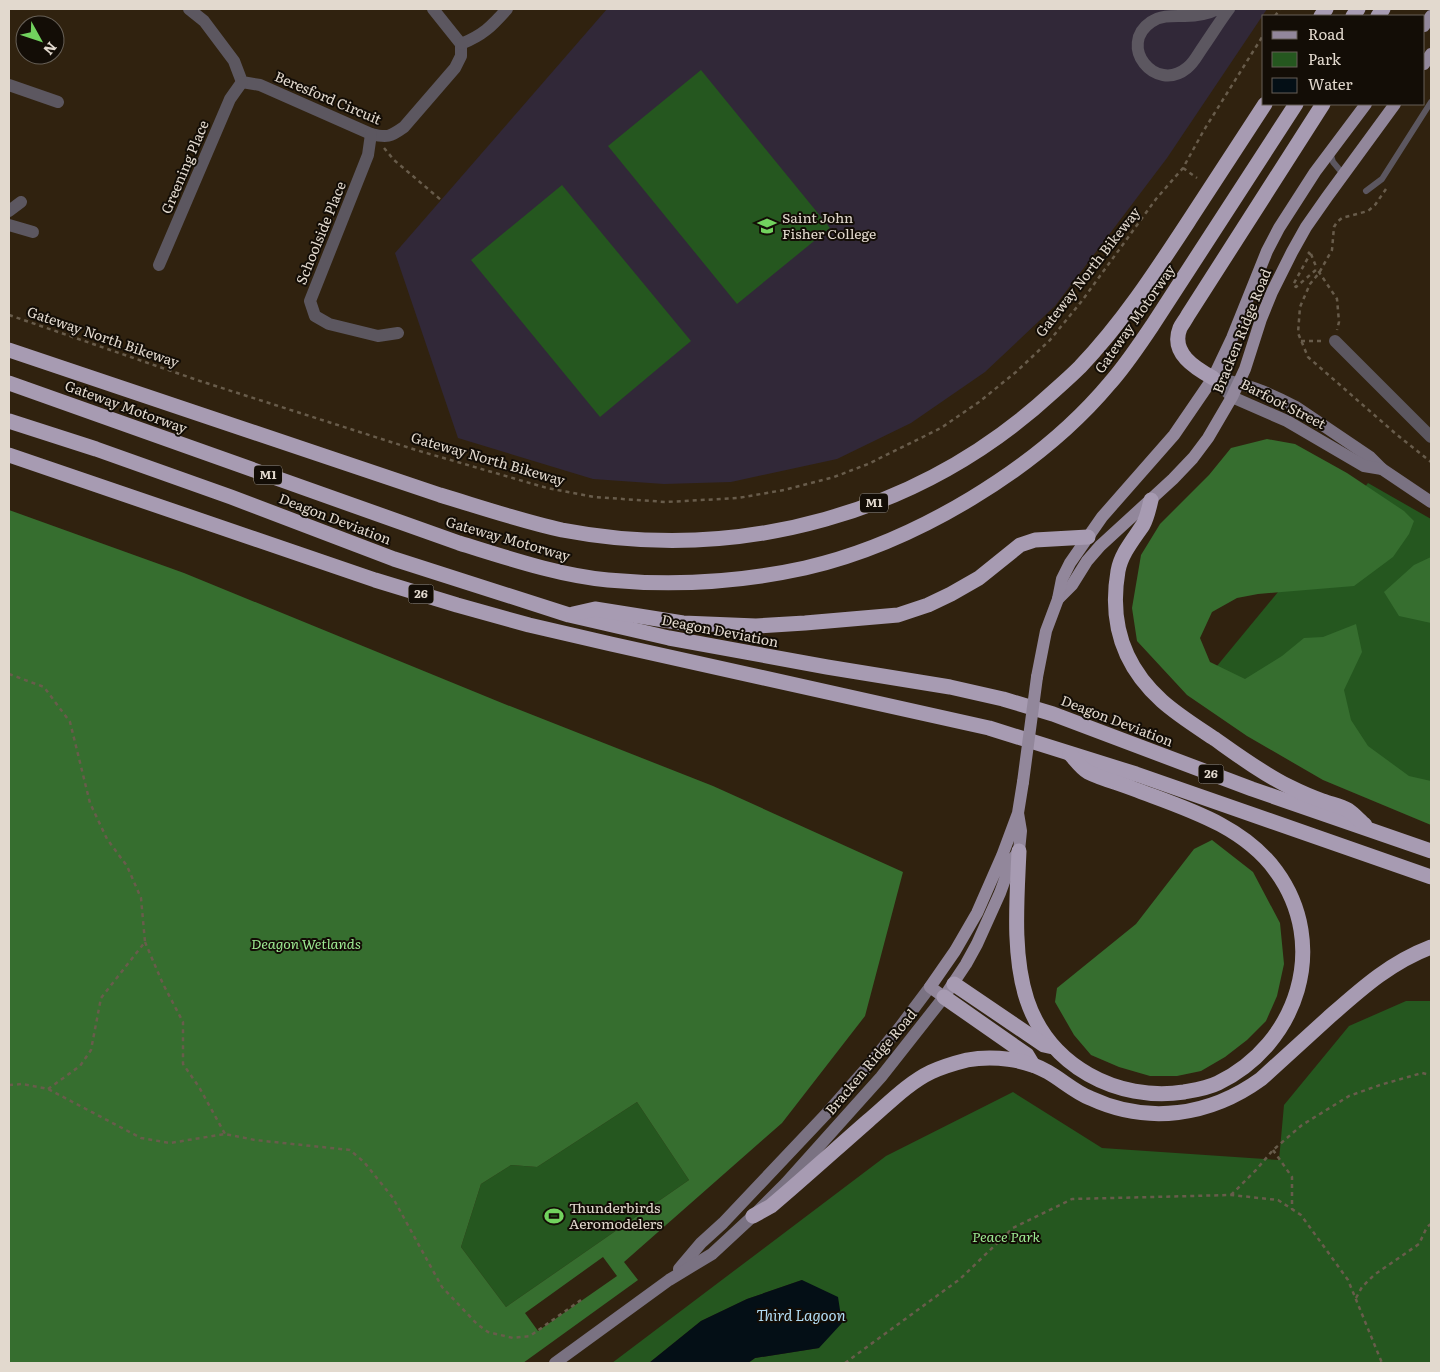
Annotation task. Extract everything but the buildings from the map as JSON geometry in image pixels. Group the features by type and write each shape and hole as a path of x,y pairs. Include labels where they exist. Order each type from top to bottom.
{"highway":[{"name":"Gateway Motorway","path":"9,350 440,495 562,530 622,538 684,541 740,537 785,529 873,504 937,475 984,447 1029,415 1079,368 1121,320 1156,272 1264,105"},
{"name":"Gateway Motorway","path":"9,383 459,543 566,574 608,580 677,582 739,579 805,568 858,552 924,524 978,495 1025,462 1064,430 1110,384 1130,358 1295,105"},
{"path":"1214,378 1197,369 1186,360 1180,351 1178,342 1180,330 1323,105"},
{"name":"Deagon Deviation","path":"9,421 114,455 394,559 569,615 669,638 950,687 1003,699 1053,714 1252,789 1431,851"},
{"name":"26","path":"9,455 375,580 457,605 530,625 658,655 989,728 1136,774 1431,877"},
{"path":"1151,500 1144,523 1124,553 1118,568 1114,596 1116,622 1122,644 1132,664 1162,701 1184,718 1263,772 1289,787 1347,810 1370,830"},
{"path":"569,615 595,609 683,623 756,626 805,624 898,615 928,605 979,578 1020,545 1035,540 1088,537"},
{"path":"1019,851 1018,943 1021,976 1027,1000 1034,1018 1044,1033 1055,1047 1081,1070 1104,1083 1124,1090 1173,1093 1195,1090 1217,1084 1237,1072 1270,1044 1282,1027 1292,1007 1302,968 1303,949 1301,927 1288,890 1277,872 1252,844 1234,832 1173,804 1086,771 1069,752"},
{"path":"753,1216 771,1206 888,1104 920,1078 932,1071 967,1060 979,1058 1000,1059 1033,1065 1089,1098 1113,1107 1138,1113 1162,1114 1194,1110 1222,1102 1246,1090 1261,1079 1376,977 1402,960 1431,947"},
{"path":"954,984 1044,1045 1055,1047"},
{"path":"944,997 1027,1055 1033,1065"}],"main road":[{"name":"Bracken Ridge Road","path":"669,1280 827,1113 876,1056 930,987 978,913 999,865 1018,813 1046,631 1058,598 1062,579 1088,537 1126,489 1174,435 1214,378 1267,251 1293,205 1365,105"},
{"name":"Bracken Ridge Road","path":"1058,598 1072,585 1087,561 1100,546 1174,479 1208,438 1239,382 1281,272 1306,227 1394,105"},
{"name":"Barfoot Street","path":"1214,378 1239,382 1296,407 1370,457 1382,469 1431,502"},
{"name":"Barfoot Street","path":"1214,378 1232,397 1287,421 1364,466 1382,469"},
{"name":"Bracken Ridge Road","path":"555,1363 669,1280 712,1254 786,1183 870,1090 954,984 990,920 1012,860 1019,851 1021,831 1018,813"},
{"path":"939,974 954,984"},
{"path":"930,987 944,997"}],"street":[{"path":"189,9 204,21 234,61 242,82"},
{"path":"433,9 461,44 479,36 496,22 507,9"},
{"path":"1218,9 1200,14 1160,17 1151,22 1143,29 1138,39 1138,51 1148,68 1156,74 1168,75 1178,74 1187,69 1229,9"},
{"name":"Beresford Circuit","path":"242,82 260,85 371,134 384,137 404,128 455,68 461,56 461,44"},
{"name":"Greening Place","path":"159,265 230,99 242,82"},
{"path":"9,85 58,102"},
{"name":"Schoolside Place","path":"371,134 368,155 310,301 315,316 329,324 378,336 398,333"},
{"path":"9,211 21,202"},
{"path":"9,225 34,232"},
{"path":"1335,341 1431,437"}],"lane":[{"path":"1366,191 1382,179 1431,102"},
{"path":"1330,152 1333,162 1343,174"}],"path":[{"name":"Gateway North Bikeway","path":"9,315 227,390 416,450 547,488 594,497 666,502 738,498 784,490 834,477 868,464 941,428 979,402 1016,372 1050,340 1081,302 1156,199 1183,168 1204,130 1262,37"},
{"path":"371,134 394,160 441,200"},
{"path":"1183,168 1197,178"},
{"path":"1390,183 1368,211 1351,214 1337,222 1334,227 1332,250 1319,273 1310,284 1300,307 1298,333 1308,357 1431,462"},
{"path":"1301,341 1335,341 1339,322 1337,299 1319,273 1317,269 1309,253 1294,285 1296,287 1317,269"},
{"path":"9,674 44,687 70,722 90,803 107,839 127,866 141,898 144,942 162,984 183,1022 184,1064 225,1134"},
{"path":"48,1089 80,1066 91,1050 101,998 144,942"},
{"path":"1231,1195 1273,1150 1302,1125 1349,1096 1422,1073 1431,1075"},
{"path":"9,1085 22,1084 48,1089 141,1138 170,1143 225,1134 255,1140 350,1150 364,1162 393,1198 442,1287 477,1324 488,1332 513,1338 530,1336 581,1300"},
{"path":"1273,1150 1292,1177 1292,1209"},
{"path":"845,1363 960,1279 1013,1228 1072,1199 1231,1195 1278,1200 1301,1214 1348,1280 1382,1363"},
{"path":"1356,1299 1362,1287 1374,1275 1419,1244 1427,1227 1431,1224"}],"shaded area":[{"name":"Saint John Fisher College","path":"607,9 1267,9 1167,158 1055,306 985,372 911,423 837,459 731,482 664,484 593,479 458,438 395,253"}],"green space":[{"path":"701,70 830,228 737,304 608,146"},
{"path":"562,185 691,341 600,417 471,260"},
{"path":"1267,439 1295,444 1347,473 1404,511 1414,521 1409,534 1393,557 1354,586 1258,594 1237,598 1212,612 1200,638 1210,662 1245,679 1282,656 1304,638 1323,637 1356,624 1362,652 1344,690 1351,720 1368,746 1409,776 1431,781 1431,825 1323,780 1247,736 1187,695 1137,641 1132,608 1141,555 1160,524 1209,475 1231,448"},
{"path":"1368,483 1431,519 1431,793 1212,672"},
{"name":"Deagon Wetlands","path":"9,510 184,573 502,703 713,786 903,872 865,1016 782,1123 624,1262 638,1280 523,1363 9,1363","holes":["637,1102 689,1180 506,1307 461,1247 481,1184 511,1165 537,1167","603,1257 617,1276 538,1331 525,1313"]},
{"path":"1431,557 1431,623 1399,616 1384,592 1414,565"},
{"path":"1212,840 1253,872 1280,923 1284,964 1277,996 1266,1021 1247,1040 1225,1057 1201,1071 1177,1076 1150,1076 1119,1067 1091,1055 1074,1035 1055,1002 1057,988 1136,924 1194,849"},
{"name":"Peace Park","path":"1406,1001 1431,1001 1431,1363 748,1363 755,1358 819,1348 802,1280 747,1299 701,1321 649,1363 612,1363 886,1156 1013,1092 1102,1148 1279,1160 1284,1105 1349,1026"},
{"name":"Thunderbirds Aeromodelers","path":"637,1102 689,1180 506,1307 461,1247 481,1184 511,1165 537,1167"}],"water":[{"name":"Third Lagoon","path":"802,1280 838,1297 842,1323 819,1348 755,1358 748,1363 649,1363 701,1321 747,1299"}],"place":[{"name":"Saint John Fisher College","path":"767,226"},
{"name":"Thunderbirds Aeromodelers","path":"554,1216"}]}
